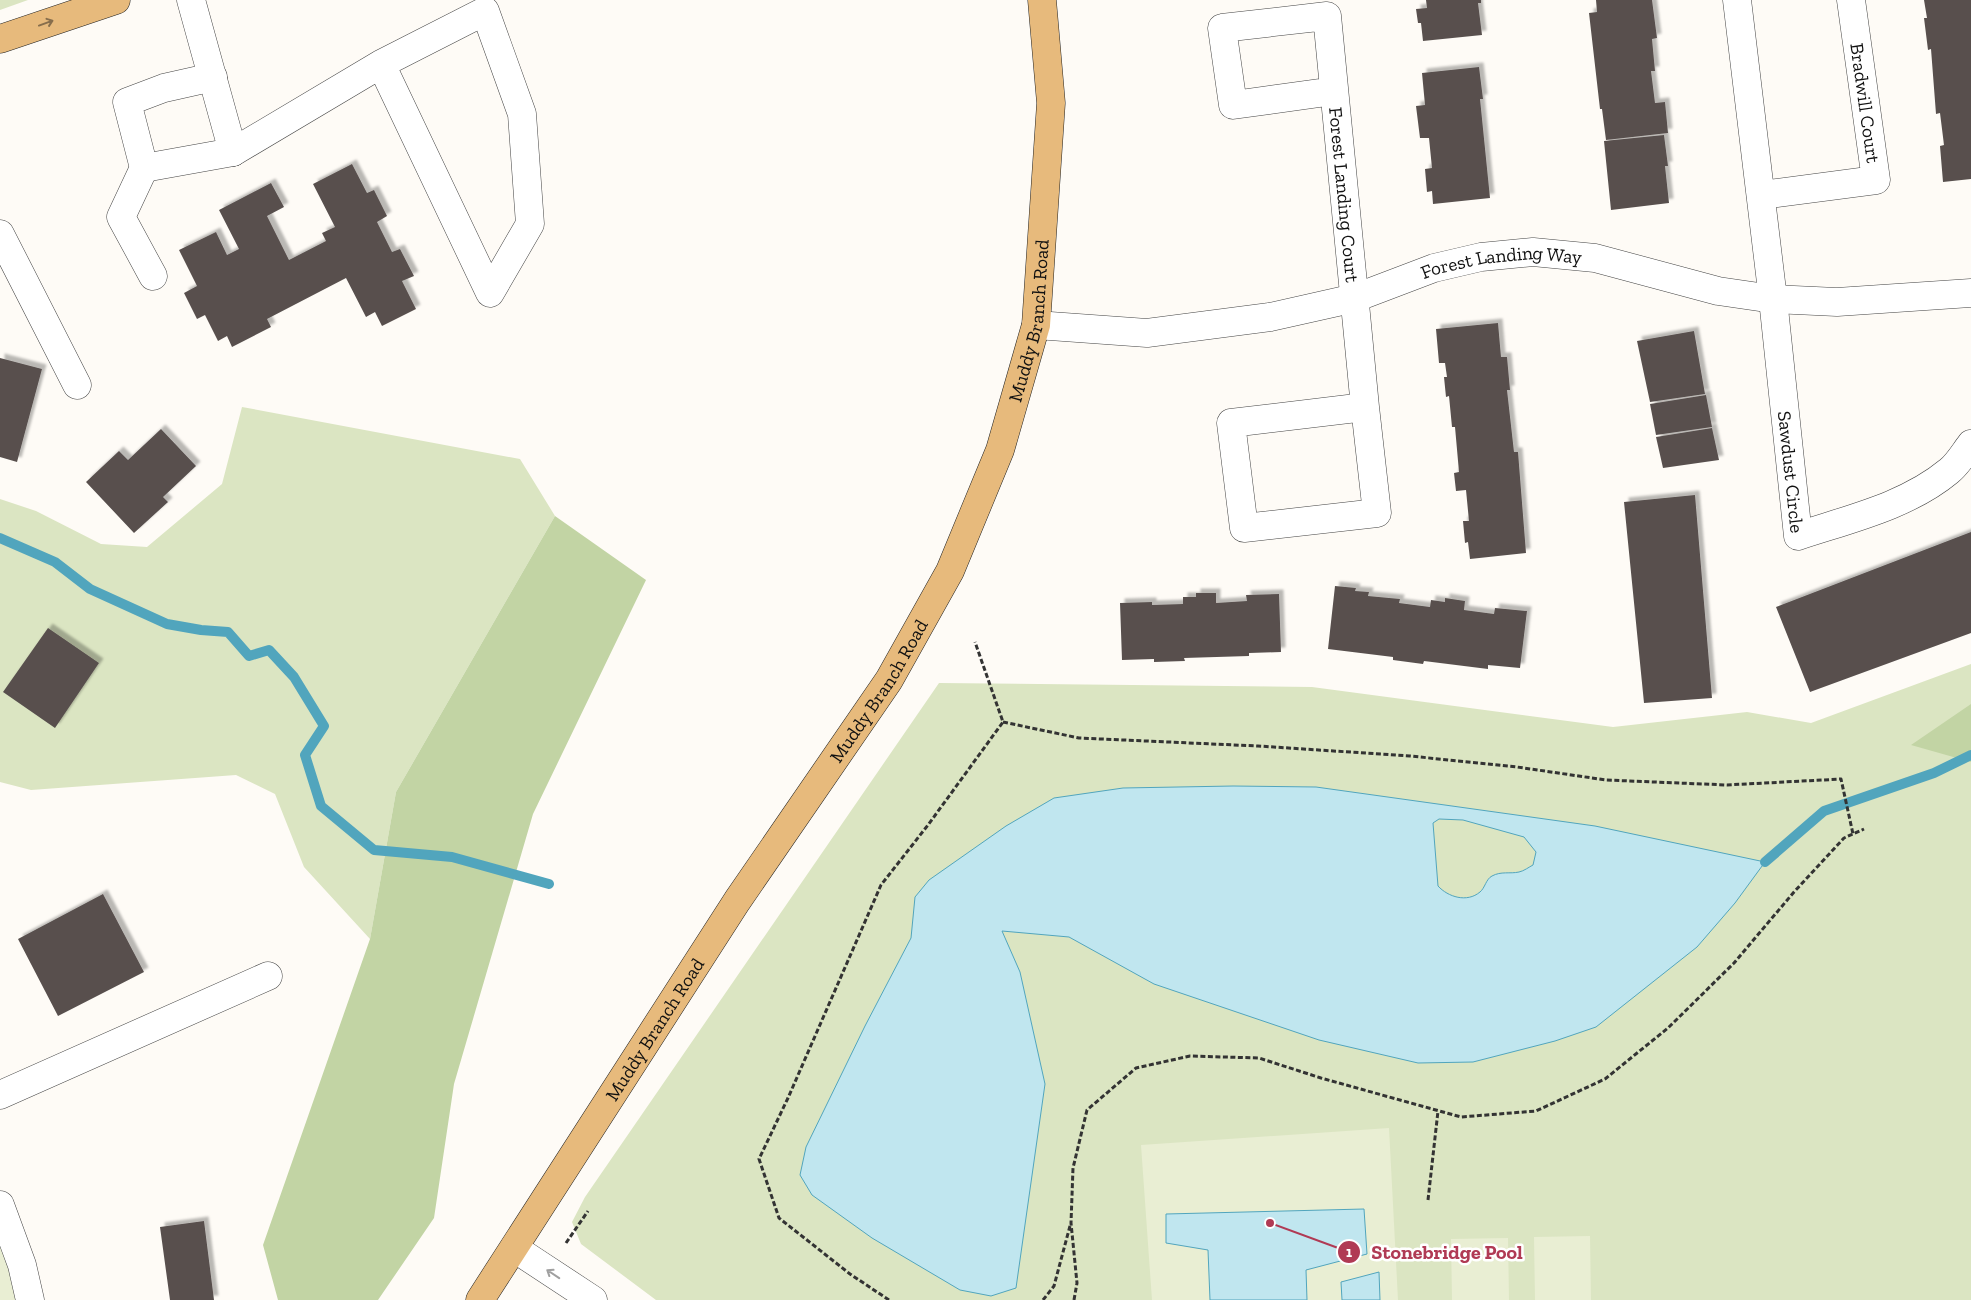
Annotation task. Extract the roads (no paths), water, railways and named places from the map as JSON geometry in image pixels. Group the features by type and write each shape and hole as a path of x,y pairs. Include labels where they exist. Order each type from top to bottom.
{"main road":[{"path":"0,39 116,0"},
{"name":"Muddy Branch Road","path":"488,1297 514,1248 737,901 889,680 950,571 1000,450 1036,325 1051,103 1042,0"}],"street":[{"path":"191,0 233,152"},
{"path":"1737,0 1773,299"},
{"name":"Bradwill Court","path":"1761,195 1876,180 1851,0"},
{"path":"144,168 233,152 381,64 485,11 522,114 530,224 490,293 381,64"},
{"name":"Forest Landing Court","path":"1334,91 1233,104 1222,28 1327,16 1377,513 1244,528 1231,423 1365,408"},
{"path":"154,276 120,217 144,168 127,102 164,88 213,77"},
{"path":"0,234 77,385"},
{"name":"Forest Landing Way","path":"1036,325 1147,333 1270,317 1355,298 1434,268 1482,257 1533,252 1595,258 1718,291 1773,299 1836,302 1971,293"},
{"name":"Sawdust Circle","path":"1773,299 1798,536 1897,502 1926,488 1951,470 1971,444"},
{"path":"0,1095 268,976"},
{"path":"0,1205 22,1265 30,1300"},
{"path":"514,1248 592,1300"}],"water":[{"path":"1316,787 1595,826 1765,862 1735,903 1697,947 1596,1027 1555,1041 1473,1062 1418,1063 1319,1040 1154,984 1069,937 1002,931 1020,972 1045,1084 1016,1288 991,1296 960,1290 872,1238 812,1195 800,1175 806,1147 865,1026 911,938 915,897 929,880 1006,826 1054,798 1123,788","holes":["1439,819 1463,820 1524,837 1536,852 1533,865 1519,872 1492,876 1480,892 1469,897 1452,896 1442,890 1438,886 1433,823"]},
{"path":"1364,1209 1367,1254 1306,1270 1307,1300 1210,1300 1208,1250 1166,1243 1166,1214"},
{"path":"1379,1272 1380,1300 1342,1300 1341,1282"}],"waterway":[{"path":"0,538 55,562 90,589 167,624 201,630 228,632 249,656 269,650 294,677 324,726 305,755 321,806 374,850 452,857 549,884"},
{"path":"1765,862 1824,811 1934,773 1971,755"}],"place":[{"name":"Stonebridge Pool","path":"1270,1223"}]}
